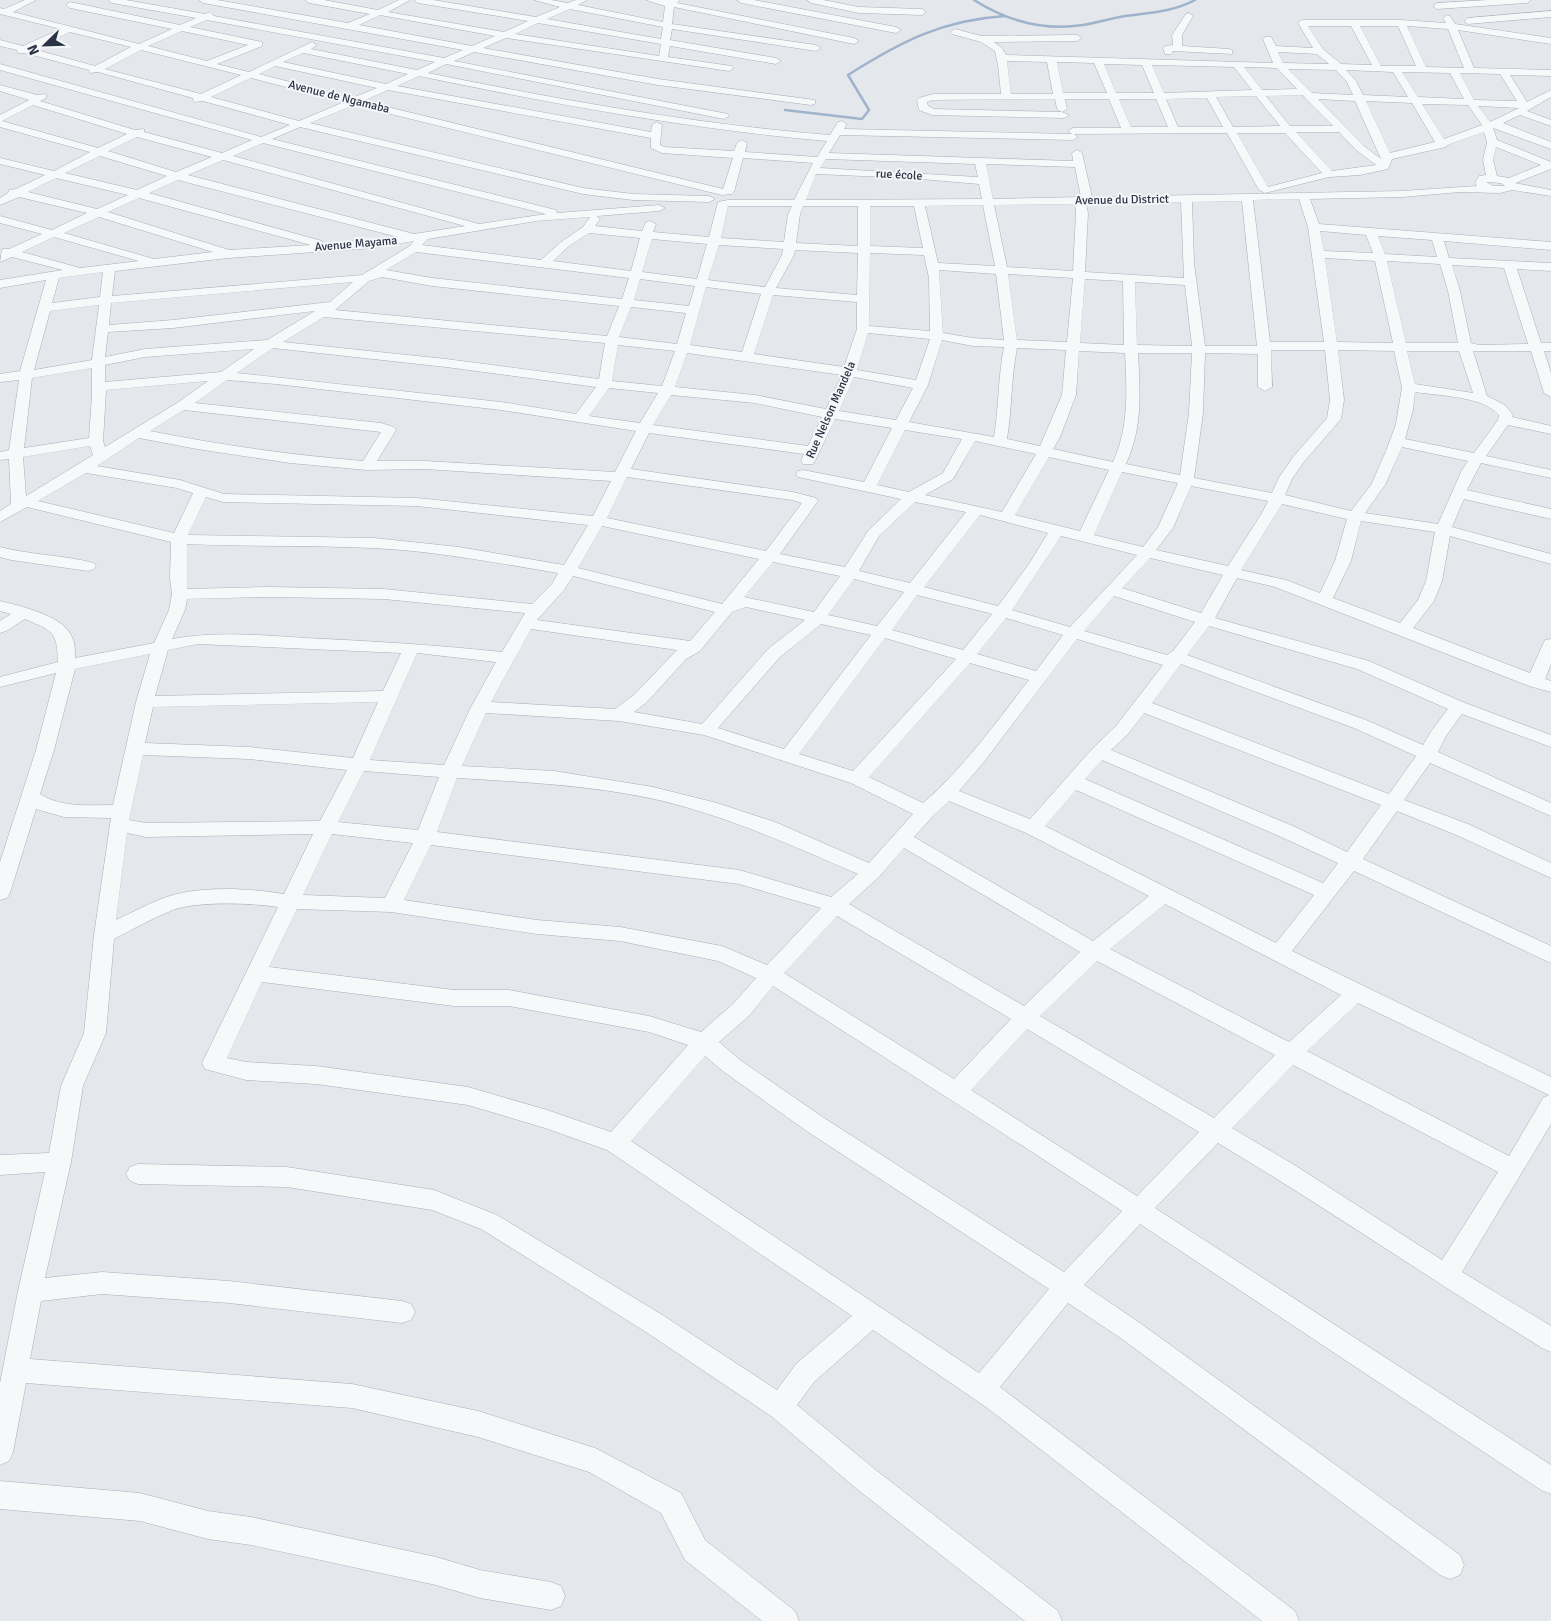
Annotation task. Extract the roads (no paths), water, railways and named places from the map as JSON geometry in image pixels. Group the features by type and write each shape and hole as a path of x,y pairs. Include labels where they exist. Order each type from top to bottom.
{"street":[{"path":"3,11 32,0"},
{"path":"37,20 80,0"},
{"path":"112,0 444,61 724,116"},
{"path":"203,0 658,82 811,102"},
{"path":"3,115 66,86 139,47 184,28 240,0"},
{"path":"309,0 584,48 729,68"},
{"path":"208,64 287,32 353,0"},
{"path":"0,202 248,74 406,0"},
{"path":"418,0 776,61"},
{"path":"538,0 694,31 816,48"},
{"path":"3,254 53,234 177,176 387,87 582,0"},
{"path":"650,0 673,2 737,19 854,41"},
{"path":"741,0 774,8 896,30"},
{"path":"811,0 860,10 922,12"},
{"path":"842,21 874,0"},
{"path":"1428,0 1437,6 1451,24 1470,71"},
{"path":"1437,6 1527,0"},
{"path":"673,2 666,24 663,60 658,82 655,146 662,150 821,158 1078,164"},
{"path":"737,19 774,8"},
{"path":"62,9 265,41"},
{"name":"Avenue de Ngamaba","path":"3,11 352,101 471,122 679,181 721,198"},
{"path":"1386,162 1351,81 1319,51 1302,23 1451,24 1551,14"},
{"path":"1168,48 1178,48 1177,35 1189,16"},
{"path":"1354,23 1378,68"},
{"path":"1401,23 1422,69"},
{"path":"1451,24 1551,41"},
{"path":"0,61 69,29"},
{"path":"1512,35 1551,31"},
{"path":"955,32 979,40 999,50 1003,58 1006,96"},
{"path":"471,122 519,94 560,63 608,33"},
{"path":"979,40 1077,38"},
{"path":"0,43 299,124 583,191 633,197 721,198"},
{"path":"1168,48 1239,52"},
{"path":"1168,48 1171,62"},
{"path":"1319,51 1269,49 1278,65 1360,148 1386,162"},
{"path":"301,50 519,94 746,131 1073,134 1127,130 1342,129"},
{"path":"1003,58 1551,73"},
{"path":"1006,518 1053,437 1069,395 1084,201 1073,134 1064,115 1052,60"},
{"path":"1098,61 1127,130"},
{"path":"1146,62 1158,96 1174,130"},
{"path":"273,63 496,108 656,136"},
{"path":"1198,63 1208,80 1230,130 1266,193 1328,174 1360,172 1442,145 1492,125 1549,96"},
{"path":"1236,64 1288,130 1328,174"},
{"path":"0,67 66,86 161,120 262,140 396,172 537,210 568,215"},
{"path":"1396,69 1442,145"},
{"path":"1453,70 1470,102 1492,125 1551,146"},
{"path":"1503,72 1525,107 1551,123"},
{"path":"0,88 135,133 376,197 480,227"},
{"path":"1064,115 937,112 923,108 922,100 933,97 1306,94 1415,101 1470,102 1525,107"},
{"path":"930,134 937,112"},
{"path":"0,124 177,176 418,240 543,264 769,291 862,299"},
{"path":"1492,125 1492,142 1486,179 1482,185 1495,189"},
{"path":"391,905 425,838 450,772 480,707 526,624 536,610 558,587 598,522 645,427 667,390 682,349 723,210 721,198 746,131"},
{"path":"747,356 769,291 788,255 794,214 813,171 837,132"},
{"path":"1492,142 1551,165"},
{"path":"0,161 139,194 331,247"},
{"path":"980,161 1002,269 1012,343 1005,376 1005,411 1000,442"},
{"path":"1510,185 1551,165"},
{"name":"rue école","path":"813,171 910,192 984,181"},
{"path":"1486,179 1551,194"},
{"name":"Avenue du District","path":"1460,189 1486,179"},
{"name":"Avenue du District","path":"721,198 784,204 864,203 910,192 988,202 1084,201 1247,197 1266,193 1303,195 1402,194 1460,189 1495,189 1510,185"},
{"path":"0,189 99,213 208,246 228,254"},
{"path":"869,487 920,385 937,336 933,266 910,192"},
{"path":"1033,828 1075,782 1099,752 1122,730 1142,705 1173,659 1205,620 1232,572 1260,530 1285,479 1298,460 1334,419 1336,400 1331,347 1314,227 1303,195"},
{"path":"1247,197 1266,366 1265,387"},
{"name":"Avenue Mayama","path":"0,284 82,271 228,254 418,240 480,227 568,215 656,209 721,198"},
{"path":"615,1144 704,1042 741,1010 770,975 814,930 835,905 872,872 925,812 947,793 977,759 1074,633 1111,590 1137,566 1165,528 1187,479 1196,412 1199,348 1191,282 1186,198"},
{"name":"Rue Nelson Mandela","path":"794,496 849,371 863,329 864,203"},
{"path":"580,419 605,384 612,339 627,303 646,236 656,209"},
{"path":"543,264 565,244 587,229 599,212"},
{"path":"0,219 157,263"},
{"path":"1314,227 1551,246"},
{"path":"587,229 646,236 788,247 930,252"},
{"path":"1324,599 1336,580 1352,533 1355,516 1377,486 1407,413 1409,387 1380,257 1370,231"},
{"path":"1437,237 1454,292 1465,348 1481,398"},
{"path":"0,456 98,448 138,433 182,406 270,344 332,306 365,278 418,240"},
{"path":"3,254 82,271"},
{"path":"1318,254 1551,267"},
{"path":"1509,264 1551,393"},
{"path":"933,266 1191,282"},
{"path":"0,517 21,503 84,468 98,448 100,386 98,363 109,269"},
{"path":"44,308 105,300 365,278 381,273 432,282 693,310"},
{"path":"21,503 16,455 26,375 53,277"},
{"path":"1085,537 1128,444 1134,399 1129,278"},
{"path":"102,329 173,324 332,306"},
{"path":"321,313 612,339 849,371 920,385"},
{"path":"863,329 937,336 973,342 1131,348 1331,347 1516,349 1551,347"},
{"path":"0,378 63,370 145,353 270,344 455,364 605,384 755,399 830,414 971,436 1117,467 1187,479 1355,516 1443,529 1551,559"},
{"path":"100,386 223,376 501,406 580,419 813,451"},
{"path":"1403,630 1426,602 1434,581 1443,529 1459,493 1476,459 1505,420 1505,412 1481,398 1409,387"},
{"path":"182,406 381,427 388,430 368,466"},
{"path":"1505,420 1551,430"},
{"path":"138,433 197,445 290,459 368,466 435,466 622,474 794,496 811,501 770,556 694,647 680,655 641,698 619,716"},
{"path":"706,730 774,653 818,618 850,573 873,534 912,496 948,476 971,436"},
{"path":"1396,441 1551,474"},
{"path":"84,468 180,484 223,498 417,502 598,522 850,573 1173,659 1360,724 1551,810"},
{"path":"803,474 976,510 1147,553 1280,583 1543,685 1551,644"},
{"path":"0,1452 3,1424 59,1162 72,1086 95,1034 104,935 120,818 145,702 161,646 176,610 180,594 178,578 180,539 189,514 201,492"},
{"path":"1459,493 1551,514"},
{"path":"21,503 180,539 374,543 459,552 568,570 724,609 745,602 882,632 1039,677"},
{"path":"788,756 976,510"},
{"path":"857,779 966,656 1002,612 1040,560 1057,530"},
{"path":"0,552 21,559 66,561 88,566"},
{"path":"1111,590 1205,620 1363,665 1459,707 1551,741"},
{"path":"180,594 269,592 384,594 536,610"},
{"path":"0,606 24,612 54,626 63,635 66,644 67,665 45,750 0,893"},
{"path":"0,628 24,612"},
{"path":"526,624 694,647"},
{"path":"0,682 67,665 198,639 429,648 507,658"},
{"path":"411,648 391,696 213,1063 246,1070 316,1075 468,1096 547,1119 615,1144 982,1390 1285,1621"},
{"path":"145,702 391,696"},
{"path":"1142,705 1461,829 1551,871"},
{"path":"480,707 619,716 706,730 857,779 925,812"},
{"path":"1280,952 1327,893 1428,754 1438,734 1459,707"},
{"path":"135,749 248,753 358,765 554,777 653,793 710,808 768,827 872,872"},
{"path":"1099,752 1351,860 1551,955"},
{"path":"1075,782 1327,893"},
{"path":"947,793 1033,828 1280,952 1356,993 1506,1063 1551,1087"},
{"path":"30,796 46,806 120,818 146,830 326,827 558,852 739,877 835,905 1288,1173 1446,1276 1551,1340"},
{"path":"902,838 1094,951 1513,1169"},
{"path":"956,1092 1025,1018 1094,951 1164,894"},
{"path":"104,935 168,904 192,898 260,898 291,902 391,905 537,927 620,934 722,954 770,975 956,1092 1551,1481"},
{"path":"256,973 454,998 509,998 648,1024 704,1042 732,1066 816,1125 1131,1331 1450,1565"},
{"path":"982,1390 1066,1287 1138,1210 1290,1054 1356,993"},
{"path":"1446,1276 1551,1104"},
{"path":"0,1165 59,1162"},
{"path":"138,1174 287,1177 434,1200 497,1228 656,1324 780,1408 868,1480 1048,1621"},
{"path":"30,1291 102,1283 229,1292 402,1312"},
{"path":"780,1408 805,1373 871,1316"},
{"path":"16,1370 352,1396 478,1424 595,1461 671,1503 695,1550 785,1621"},
{"path":"0,1495 140,1507 208,1525 251,1531 436,1572 480,1584 551,1596"}],"waterway":[{"path":"974,0 1005,16"},
{"path":"1005,16 1026,23 1068,27 1161,11 1195,0"},
{"path":"785,110 862,119 869,110 848,75 886,52 922,35 961,22 1005,16"}]}
